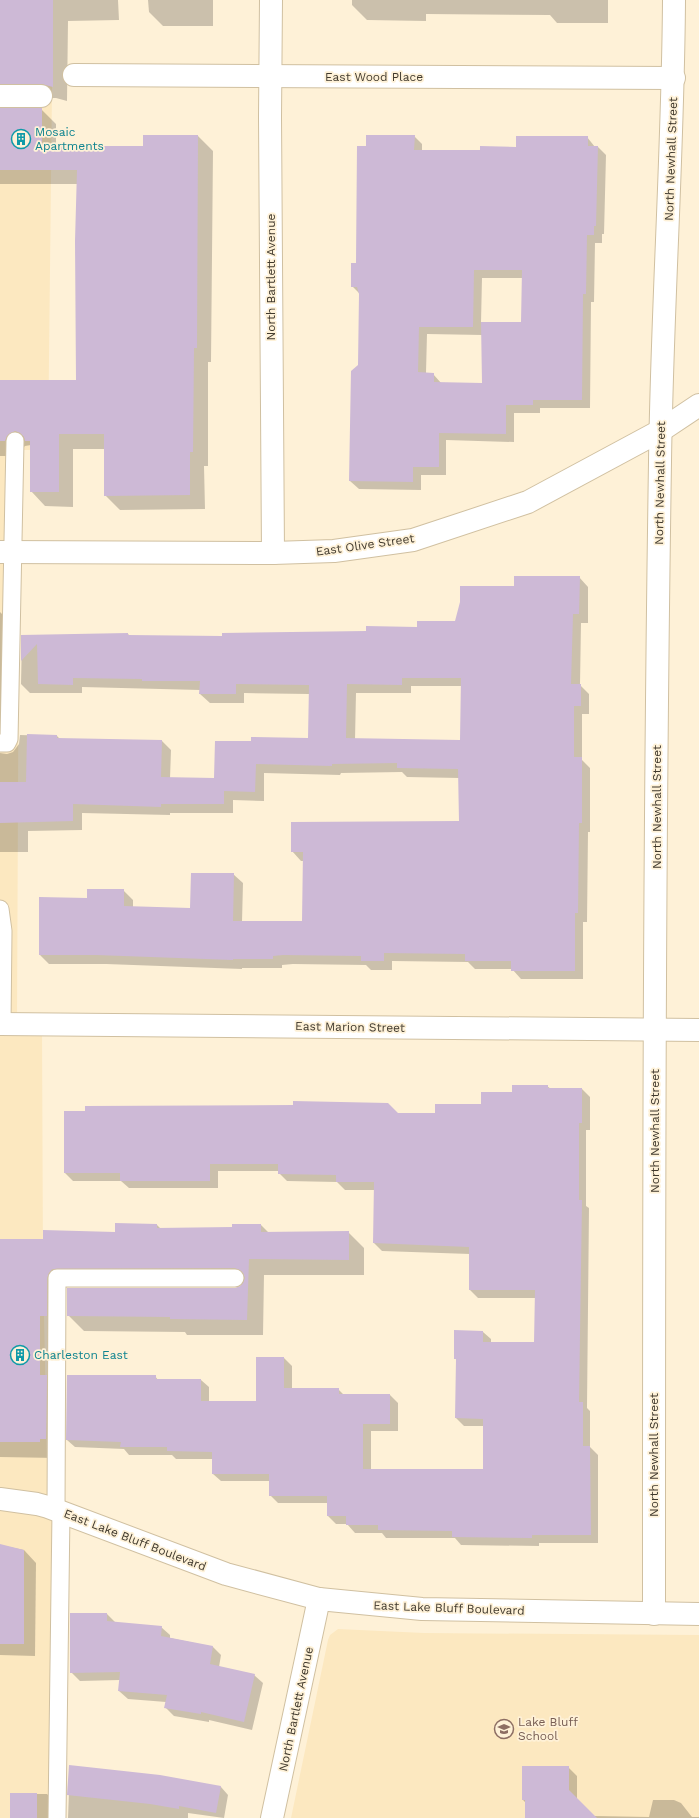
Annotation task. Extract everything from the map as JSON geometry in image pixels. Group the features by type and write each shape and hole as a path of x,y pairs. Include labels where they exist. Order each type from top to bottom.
{"street":[{"name":"North Bartlett Avenue","path":"271,0 272,553"},
{"name":"North Newhall Street","path":"654,1614 655,1030 660,432 674,78 674,0"},
{"name":"East Wood Place","path":"74,75 674,78"},
{"path":"0,96 41,96"},
{"name":"East Olive Street","path":"7,552 272,553 334,551 413,540 528,502 660,432 699,405"},
{"name":"East Marion Street","path":"1,1024 699,1030"},
{"name":"East Lake Bluff Boulevard","path":"0,1499 37,1504 226,1574 319,1599 422,1609 699,1614"},
{"name":"North Bartlett Avenue","path":"272,1818 319,1599"}],"lane":[{"path":"0,743 7,743 9,739 7,552 15,441"},
{"path":"0,909 3,931 1,1024"},
{"path":"57,1818 57,1278 235,1278"}],"shaded area":[{"path":"0,0 53,0 48,450 23,450 19,580 17,1023 42,1024 43,1268 48,1507 61,1512 57,1818 0,1818"},
{"name":"Lake Bluff School","path":"338,1629 424,1633 699,1635 699,1818 291,1818 328,1640 330,1635"}],"building":[{"path":"0,0 53,0 53,87 41,84 0,84"},
{"path":"0,108 42,108 42,146 143,146 143,135 198,135 197,348 194,348 193,452 190,452 190,495 104,496 104,434 59,434 59,492 30,492 30,441 25,441 24,437 20,433 15,431 7,436 5,441 0,441 0,380 76,380 75,241 77,170 0,170"},
{"path":"366,135 415,135 414,150 480,150 480,146 516,147 516,136 588,136 588,146 598,146 596,226 594,226 594,235 587,235 586,294 583,294 582,400 533,400 533,405 506,405 506,434 439,433 439,467 413,467 413,482 349,481 351,371 358,365 359,294 357,287 351,287 351,263 356,263 357,146 366,146","holes":["474,270 522,270 521,322 481,322 482,383 434,382 434,373 418,372 419,327 473,327"]},
{"path":"514,576 580,576 579,614 573,614 571,684 581,684 581,706 574,706 574,757 582,757 582,823 579,823 578,913 575,913 575,971 511,971 511,961 465,961 465,954 384,953 384,961 361,961 361,956 283,955 273,956 273,959 233,960 96,955 39,955 39,897 87,898 87,889 124,889 124,906 190,908 191,873 234,873 233,921 302,921 303,852 291,852 291,822 459,821 458,769 397,768 397,763 332,764 332,766 256,764 255,792 224,791 224,804 161,804 161,807 73,804 73,821 0,823 0,782 26,782 27,734 57,735 57,738 162,740 161,777 214,778 215,741 251,741 251,737 308,738 309,685 236,684 236,694 199,694 200,681 142,681 142,679 73,678 73,685 38,684 37,644 21,661 21,635 128,633 128,635 222,636 222,633 366,631 366,626 417,627 417,621 455,621 460,602 460,586 514,586","holes":["402,678 461,678 460,740 346,738 347,684 402,685"]},
{"path":"512,1085 548,1085 548,1088 582,1088 582,1123 579,1123 579,1200 582,1200 579,1402 583,1402 583,1446 590,1446 591,1535 532,1535 532,1538 452,1537 452,1531 378,1530 378,1525 346,1525 346,1516 327,1516 327,1496 269,1496 269,1474 212,1474 212,1452 167,1451 167,1447 120,1447 121,1442 66,1440 67,1375 156,1375 156,1379 201,1379 201,1401 256,1401 256,1357 284,1357 284,1388 339,1388 339,1394 390,1394 390,1424 363,1424 363,1469 483,1469 483,1419 455,1418 456,1359 454,1359 454,1330 483,1331 483,1342 534,1342 535,1290 469,1290 469,1247 373,1243 374,1182 336,1182 336,1175 278,1174 278,1164 210,1164 210,1181 120,1181 120,1173 64,1173 64,1111 85,1111 85,1106 293,1105 293,1101 388,1103 398,1113 435,1113 435,1104 481,1104 481,1092 512,1092"},
{"path":"115,1223 157,1224 157,1228 232,1227 232,1224 261,1224 261,1232 349,1231 349,1260 249,1259 247,1320 170,1319 170,1317 67,1316 67,1288 235,1288 240,1286 245,1278 243,1273 235,1268 52,1269 47,1278 47,1316 40,1316 40,1375 47,1375 46,1439 40,1439 40,1442 0,1442 0,1239 43,1239 43,1230 115,1232"},
{"path":"0,1544 24,1550 24,1644 0,1644"},
{"path":"70,1613 107,1613 107,1621 162,1626 161,1636 213,1646 210,1664 255,1674 244,1722 201,1712 201,1714 164,1708 167,1695 118,1691 120,1672 70,1673"},
{"path":"69,1765 160,1775 221,1786 216,1813 179,1806 179,1809 150,1804 67,1795"},
{"path":"522,1766 569,1766 569,1790 597,1818 525,1818 525,1800 522,1800"},
{"path":"10,1793 37,1793 37,1818 10,1818"}],"place":[{"name":"Mosaic Apartments","path":"21,139"},
{"name":"Charleston East","path":"20,1355"},
{"name":"Lake Bluff School","path":"504,1729"}]}
